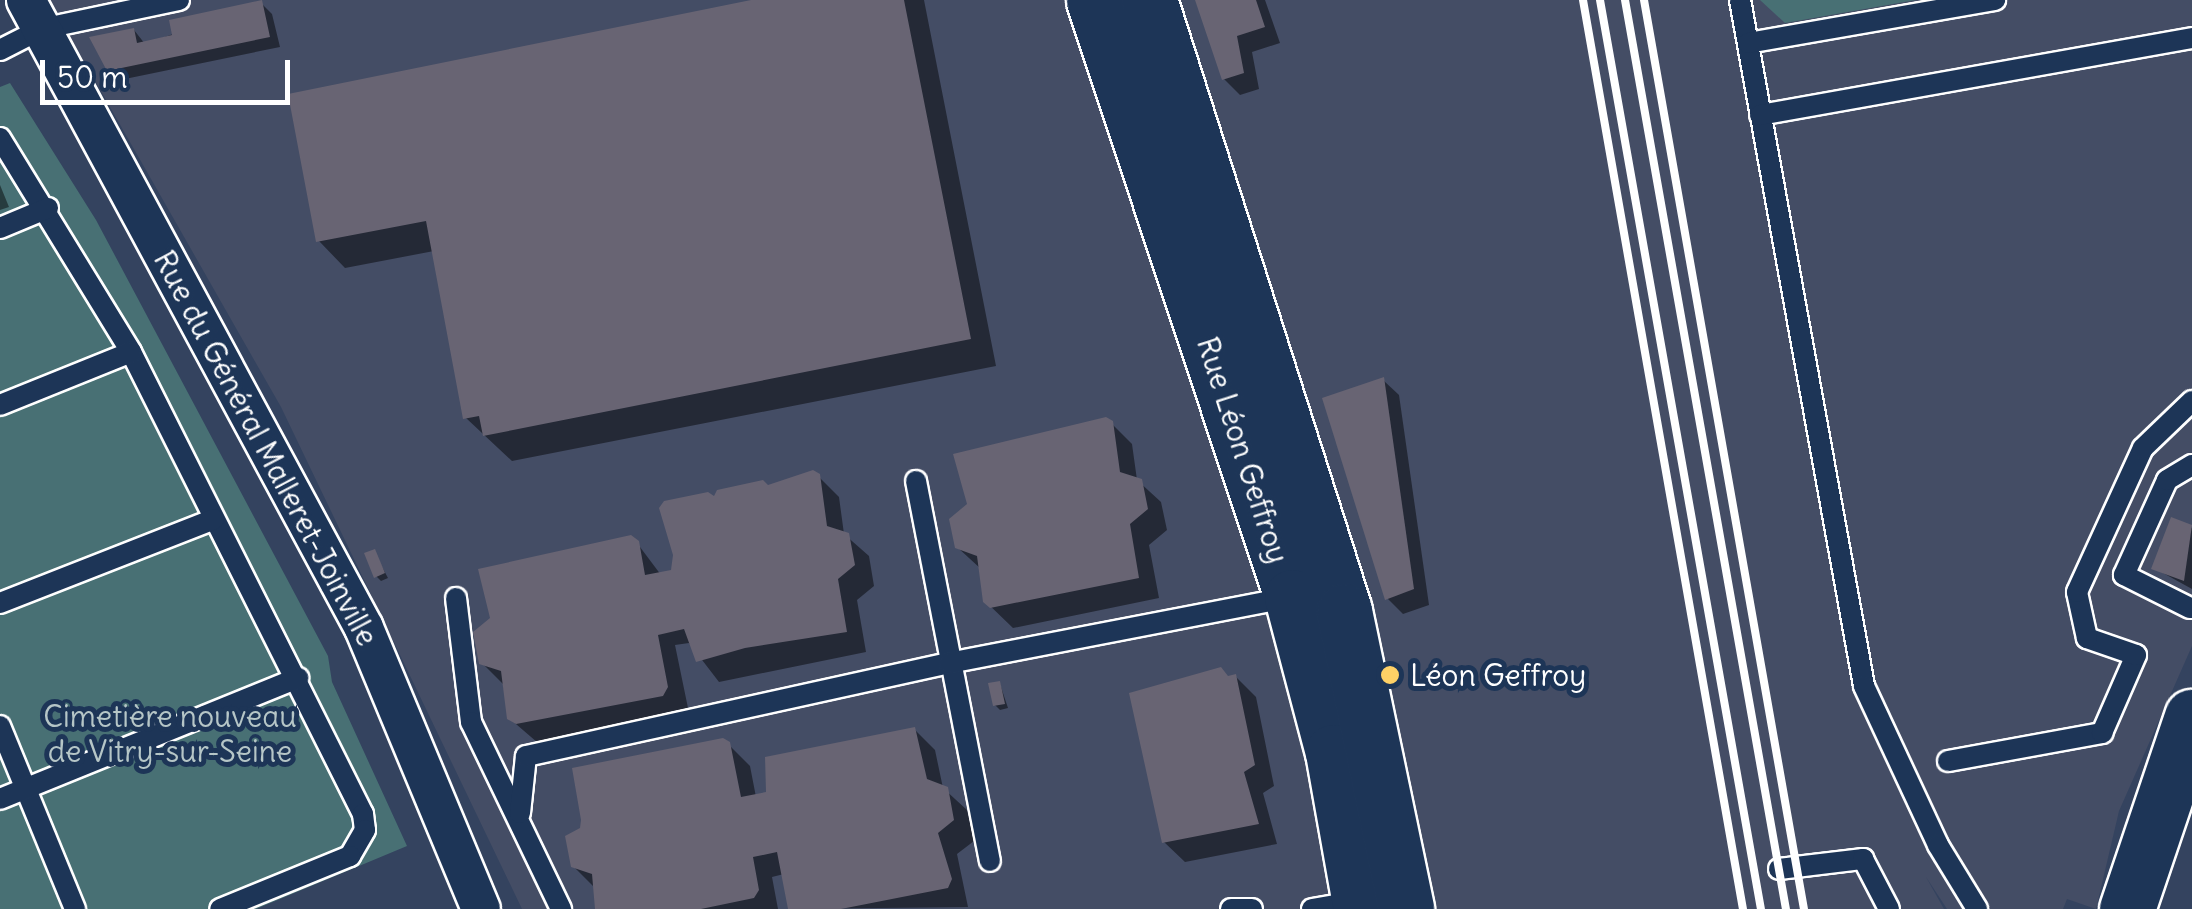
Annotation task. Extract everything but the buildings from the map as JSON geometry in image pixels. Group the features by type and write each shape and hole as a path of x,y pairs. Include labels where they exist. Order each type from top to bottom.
{"street":[{"name":"Rue Léon Geffroy","path":"1094,0 1292,597 1333,752 1359,907"},
{"name":"Rue Léon Geffroy","path":"1149,0 1344,611 1359,907"},
{"name":"Rue du Général Malleret-Joinville","path":"34,14 364,628 480,909"},
{"path":"2127,909 2192,717"},
{"path":"2160,909 2192,812"}],"lane":[{"path":"0,50 34,14 179,0"},
{"path":"1740,0 1864,686 1977,909"},
{"path":"1748,43 1996,0"},
{"path":"1760,115 2192,38"},
{"path":"0,138 48,208 131,352 298,678 365,830 350,856 220,909"},
{"path":"0,228 48,208"},
{"path":"0,405 131,352"},
{"path":"1948,761 2102,734 2136,655 2088,638 2076,592 2142,448 2192,401"},
{"path":"2190,608 2124,575 2167,480 2192,465"},
{"path":"916,481 990,860"},
{"path":"0,603 214,519"},
{"path":"520,814 526,756 949,663 1292,597"},
{"path":"456,598 471,722 520,814 561,909"},
{"path":"0,799 298,678"},
{"path":"0,726 75,909"},
{"path":"1779,868 1862,859 1889,909"},
{"path":"1230,909 1252,909"}],"shaded area":[{"path":"49,0 2192,0 2192,646 2119,811 2096,909 2067,899 2063,909 1947,909 1926,877 1944,909 522,909 281,407"}],"green space":[{"path":"1760,0 1916,0 1785,23"},
{"name":"Cimetière nouveau de Vitry-sur-Seine","path":"10,83 96,220 328,656 332,682 407,846 256,909 0,909 0,87"}],"railway":[{"path":"1583,0 1743,909"},
{"path":"1600,0 1761,909"},
{"path":"1625,0 1786,909"},
{"path":"1644,0 1804,909"}],"place":[{"name":"Léon Geffroy","path":"1390,675"}]}
